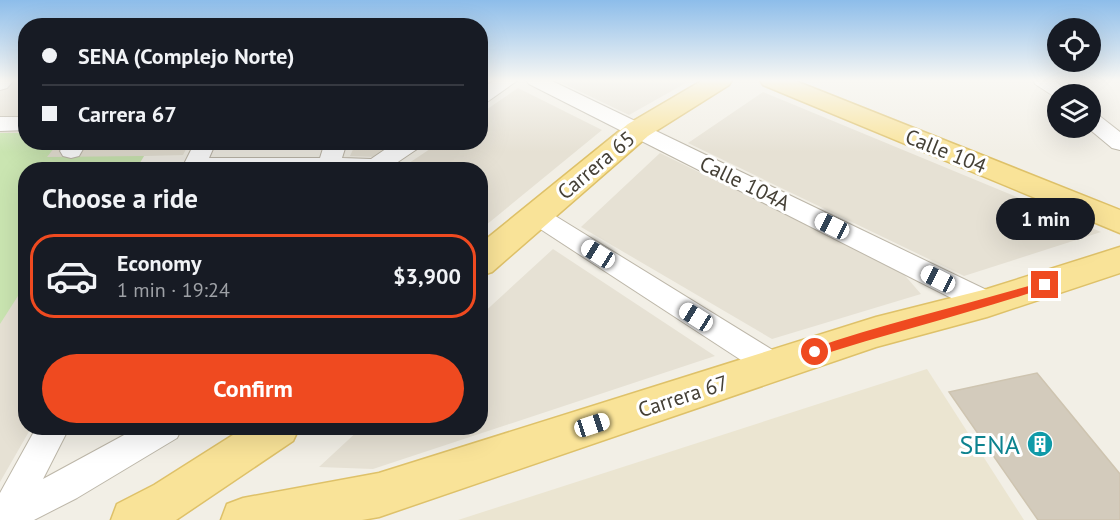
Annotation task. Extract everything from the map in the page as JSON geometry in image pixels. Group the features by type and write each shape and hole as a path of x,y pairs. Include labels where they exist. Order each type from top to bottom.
{"main road":[{"name":"Carrera 65","path":"488,256 638,130 680,104"},
{"name":"Calle 104","path":"831,104 1120,222"},
{"name":"Calle 104","path":"880,104 1120,200"},
{"name":"Carrera 67","path":"243,520 379,495 889,328 987,303 1120,260"},
{"path":"133,520 207,476 268,435"}],"street":[{"name":"Calle 104A","path":"586,104 987,303"},
{"path":"0,124 18,123"},
{"path":"1101,128 1120,143"},
{"path":"381,162 400,150"},
{"path":"536,215 774,366"},
{"path":"3,518 49,435"},
{"path":"3,518 154,435"}],"shaded area":[{"path":"0,104 18,104 18,150 186,150 183,155 144,156 140,162 18,162 18,435 27,435 0,482"},
{"path":"494,104 551,104 602,130 488,223 488,162 410,162 428,150 488,150 488,109"},
{"path":"607,104 648,104 629,115"},
{"path":"745,104 793,104 1101,232 964,276 688,143"},
{"path":"353,150 388,150 378,157 350,156"},
{"path":"660,153 901,271 921,294 772,339 581,227"},
{"path":"553,249 715,356 488,431 488,309"},
{"path":"927,369 1024,520 458,520"},
{"path":"353,435 476,435 373,469 319,467"}],"green space":[{"path":"0,133 18,133 18,150 52,150 47,157 144,156 140,162 18,162 18,296 0,324"}],"building":[{"name":"SENA","path":"1037,373 1120,474 1120,520 1038,520 949,392"}],"place":[{"name":"SENA","path":"1040,444"}],"route":[{"path":"815,352 889,328 987,303 1045,285"}]}
